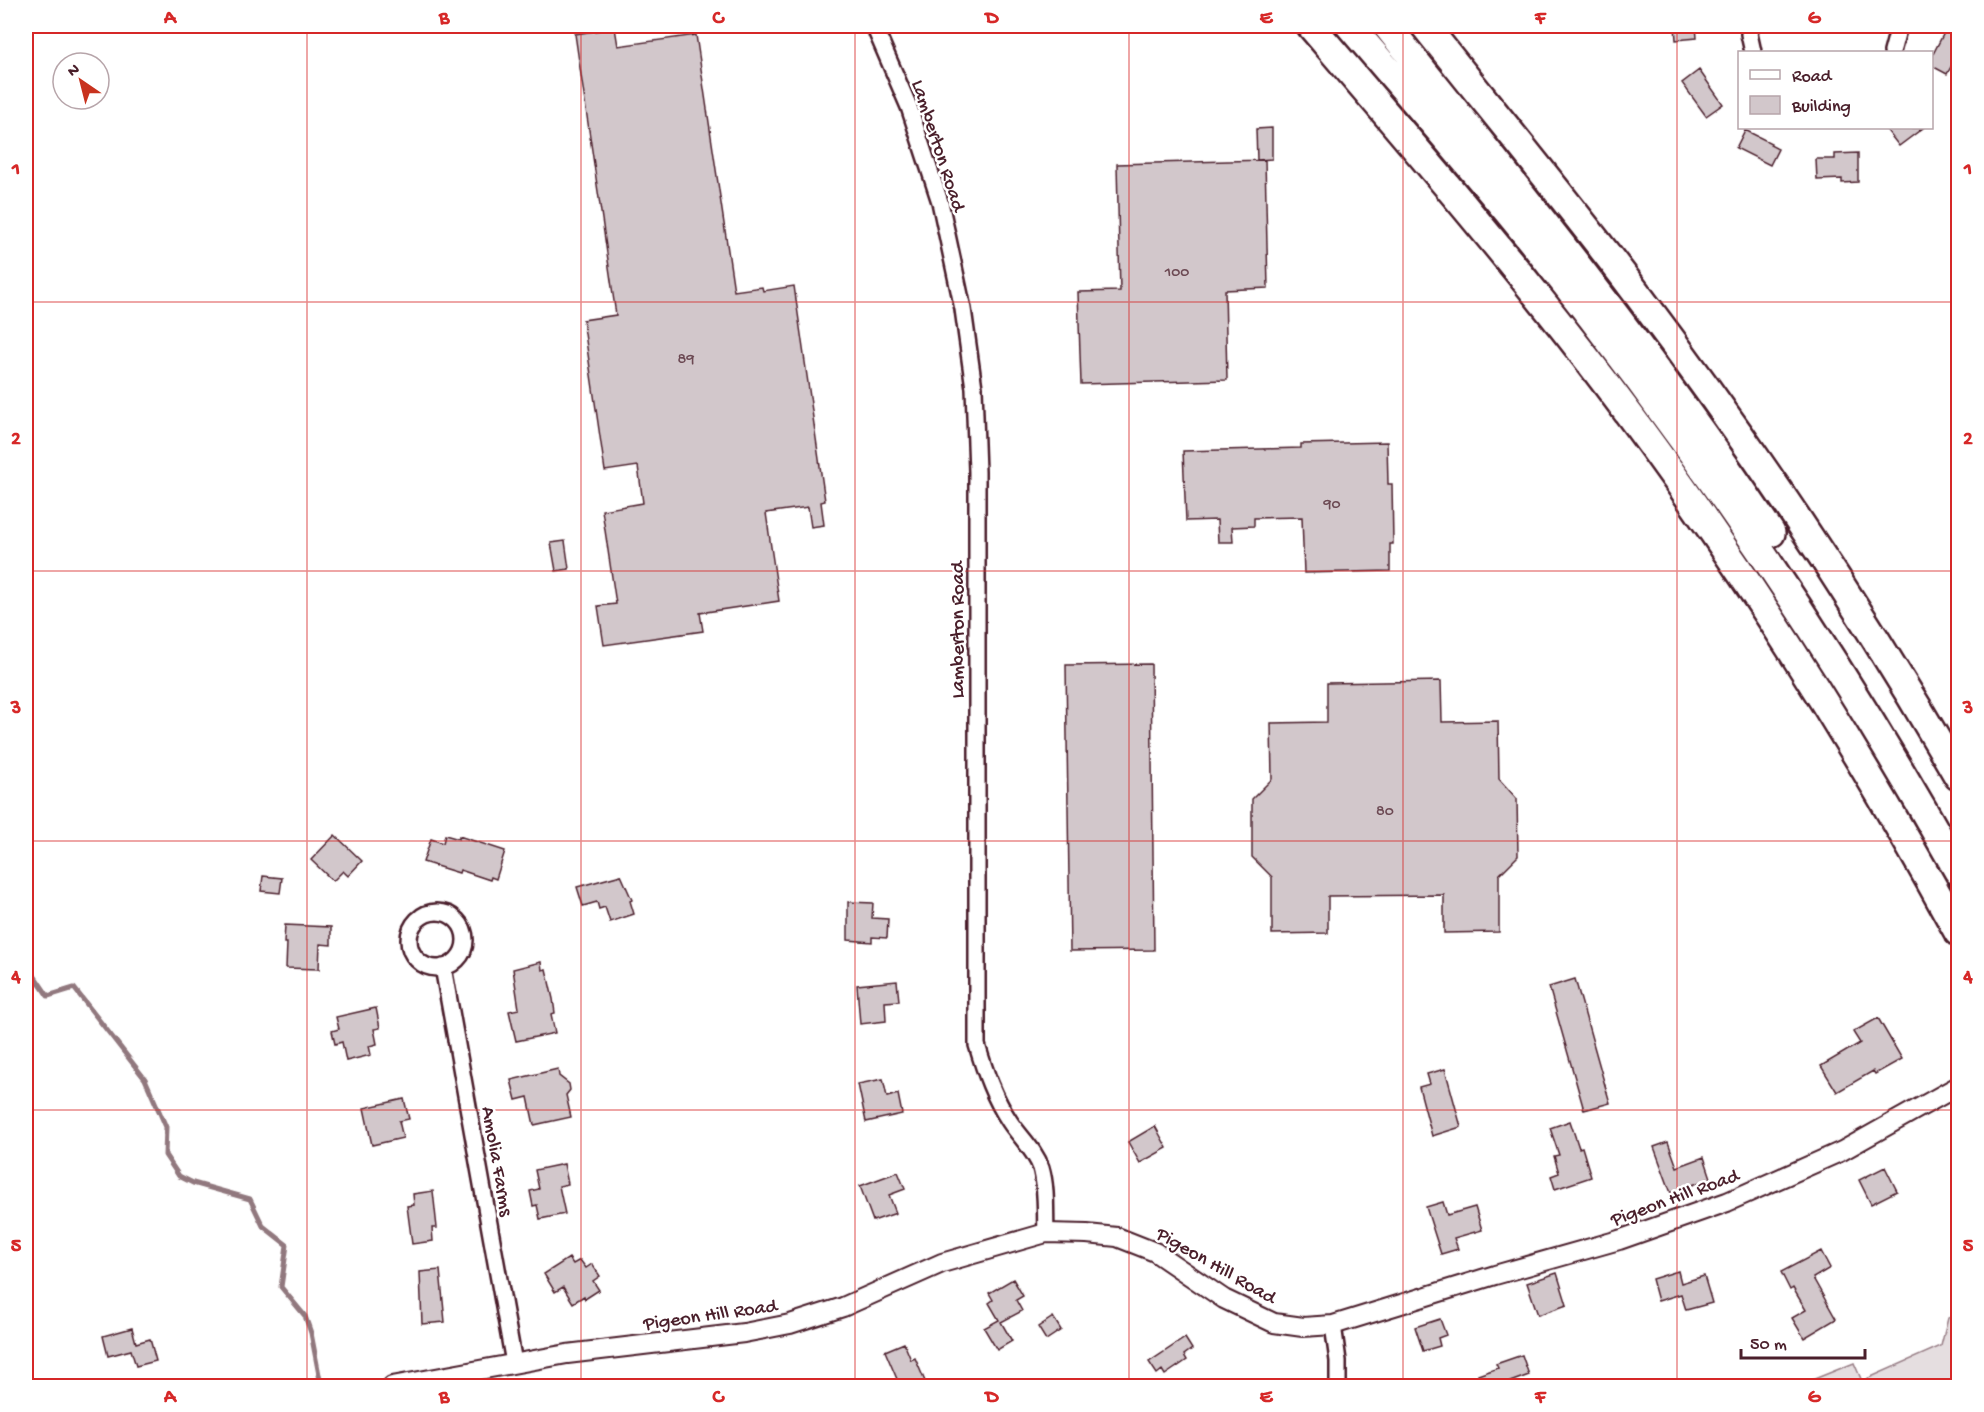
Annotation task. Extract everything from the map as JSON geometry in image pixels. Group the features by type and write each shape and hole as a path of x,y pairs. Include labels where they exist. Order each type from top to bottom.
{"highway":[{"path":"1311,26 1533,290 1680,484 1767,612 1836,721 1959,932"},
{"path":"1350,26 1542,254 1687,445 1759,548 1848,684 1959,872"},
{"path":"1387,26 1597,289 1713,447 1848,652 1959,838"},
{"path":"1425,26 1600,245 1715,400 1834,575 1959,776"}],"street":[{"name":"Lamberton Road","path":"874,26 909,107 940,202 963,309 974,388 977,472 977,1045 989,1086 1009,1121 1040,1165 1043,1177 1046,1233"},
{"path":"1751,26 1749,34 1753,51"},
{"path":"1892,51 1899,26"},
{"name":"Amolia Farms","path":"443,967 514,1363"},
{"name":"Pigeon Hill Road","path":"392,1386 567,1354 744,1333 790,1324 843,1307 942,1263 1046,1233 1117,1237 1155,1252 1224,1299 1274,1323 1303,1327 1333,1325 1495,1275 1620,1240 1718,1206 1842,1151 1959,1086"},
{"path":"1333,1325 1338,1361 1338,1386"}],"shaded area":[{"path":"1958,1314 1958,1386 1797,1386 1854,1363 1862,1381 1941,1346 1948,1318"}],"building":[{"path":"1675,26 1696,26 1697,38 1676,40"},
{"path":"615,28 618,46 696,35 734,291 762,287 763,291 794,286 825,501 821,502 824,525 811,527 808,507 766,513 779,601 700,613 703,631 604,645 598,606 616,604 602,510 643,503 638,466 605,471 583,320 616,315 575,34"},
{"path":"1946,29 1959,35 1959,52 1947,74 1933,67 1933,54"},
{"path":"1699,70 1723,104 1706,116 1682,83"},
{"path":"1272,128 1272,159 1257,160 1256,129"},
{"path":"1886,129 1922,129 1899,146"},
{"path":"1745,130 1778,149 1770,165 1736,148"},
{"path":"1858,153 1858,182 1842,183 1842,179 1817,180 1816,159 1835,159 1835,154"},
{"path":"1265,160 1268,288 1225,290 1227,380 1081,384 1078,292 1120,291 1117,164"},
{"path":"1387,442 1388,484 1392,484 1393,544 1390,544 1390,571 1304,573 1302,517 1254,518 1254,526 1232,527 1233,542 1218,542 1217,520 1186,521 1183,451 1301,448 1301,444"},
{"path":"565,541 569,569 556,571 551,543"},
{"path":"1151,664 1154,950 1070,951 1066,665"},
{"path":"1441,681 1442,722 1498,721 1499,779 1517,799 1518,856 1499,875 1499,932 1444,933 1444,895 1328,896 1328,933 1272,934 1272,877 1252,857 1252,799 1272,779 1271,723 1327,722 1327,683"},
{"path":"335,835 362,861 348,876 343,871 333,881 311,860"},
{"path":"445,835 459,839 459,836 505,851 496,879 491,877 490,880 460,870 459,873 423,862 431,839 443,843"},
{"path":"621,875 632,900 630,901 634,914 610,922 605,907 599,909 597,902 583,906 577,887"},
{"path":"263,876 282,878 280,893 261,891"},
{"path":"848,902 873,903 872,918 888,919 887,938 872,937 872,942 848,940"},
{"path":"285,925 331,927 331,945 320,944 319,969 286,968"},
{"path":"541,962 542,970 546,969 553,999 555,1013 551,1014 555,1033 516,1041 509,1011 519,1009 513,969"},
{"path":"1575,979 1610,1103 1584,1110 1549,987"},
{"path":"897,981 899,1001 885,1002 886,1021 860,1024 857,985"},
{"path":"376,1008 380,1028 374,1029 377,1044 369,1046 371,1055 346,1061 342,1042 335,1044 332,1031 339,1029 336,1017"},
{"path":"1878,1018 1902,1059 1875,1074 1873,1071 1837,1092 1821,1066 1860,1043 1853,1032"},
{"path":"558,1069 559,1076 569,1084 570,1090 566,1095 571,1117 534,1125 528,1097 516,1100 511,1080"},
{"path":"1445,1069 1461,1127 1432,1136 1419,1087 1430,1084 1427,1074"},
{"path":"883,1079 887,1097 898,1094 902,1114 866,1122 858,1084"},
{"path":"404,1099 409,1119 399,1121 403,1138 372,1145 364,1108"},
{"path":"1570,1121 1579,1148 1582,1147 1591,1177 1555,1189 1551,1176 1559,1173 1554,1156 1559,1155 1550,1128"},
{"path":"1155,1126 1167,1148 1140,1163 1128,1142"},
{"path":"1668,1142 1677,1167 1704,1157 1711,1178 1671,1193 1654,1147"},
{"path":"564,1164 568,1184 559,1186 565,1214 540,1219 537,1205 533,1206 530,1191 539,1189 535,1170"},
{"path":"1885,1167 1897,1191 1871,1204 1859,1180"},
{"path":"898,1172 905,1189 889,1195 896,1213 873,1221 860,1186"},
{"path":"433,1191 437,1228 432,1228 433,1241 412,1244 407,1206 414,1205 413,1194"},
{"path":"1443,1202 1447,1215 1475,1207 1482,1230 1454,1238 1458,1249 1441,1254 1426,1207"},
{"path":"1821,1251 1830,1268 1813,1278 1836,1319 1804,1338 1792,1318 1806,1310 1793,1288 1790,1290 1781,1272"},
{"path":"569,1258 573,1264 580,1260 586,1268 592,1264 600,1276 593,1281 599,1290 573,1303 563,1287 555,1292 544,1274"},
{"path":"440,1270 445,1322 422,1324 420,1272"},
{"path":"1678,1271 1681,1283 1704,1276 1712,1303 1686,1310 1681,1294 1658,1301 1652,1279"},
{"path":"1557,1273 1567,1305 1538,1315 1527,1283"},
{"path":"1013,1279 1023,1296 1016,1300 1022,1311 1001,1322 1012,1341 997,1350 984,1328 999,1320 989,1303 993,1300 989,1293"},
{"path":"1053,1317 1061,1330 1046,1340 1038,1327"},
{"path":"1440,1319 1446,1335 1438,1338 1440,1346 1423,1351 1415,1327"},
{"path":"132,1328 136,1343 150,1339 156,1361 136,1366 131,1350 108,1356 103,1336"},
{"path":"1185,1338 1192,1349 1184,1355 1187,1360 1165,1375 1162,1370 1157,1374 1149,1362"},
{"path":"904,1343 911,1360 915,1358 927,1386 900,1386 885,1351"},
{"path":"1522,1355 1529,1375 1510,1382 1512,1386 1482,1386 1478,1375 1498,1368 1496,1364"}],"waterway":[{"path":"26,972 33,974 48,996 74,988 145,1079 166,1127 165,1155 179,1176 193,1183 250,1199 263,1226 287,1245 281,1287 305,1316 311,1333 320,1380"}]}
